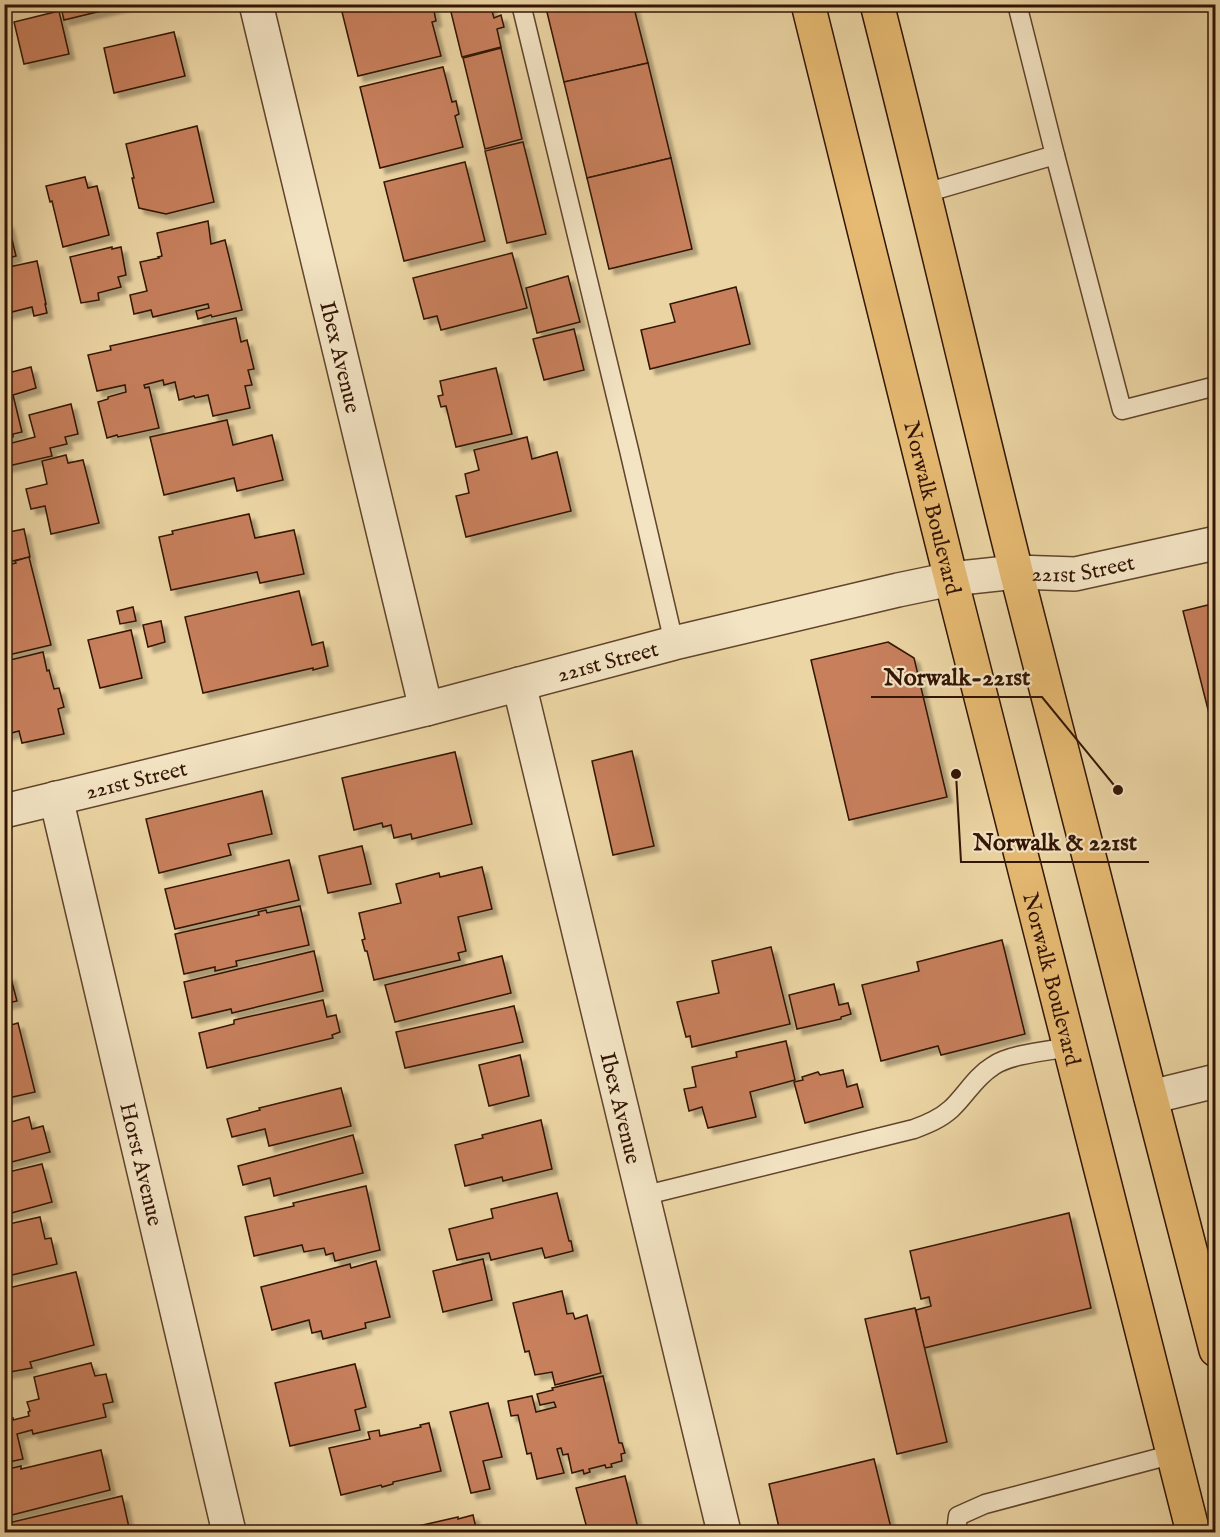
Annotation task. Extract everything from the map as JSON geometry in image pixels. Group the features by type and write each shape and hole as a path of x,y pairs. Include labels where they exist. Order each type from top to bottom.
{"main road":[{"name":"Norwalk Boulevard","path":"808,4 951,579 1194,1533"},
{"path":"877,4 1016,572 1151,1097 1210,1304 1215,1350"}],"street":[{"name":"Ibex Avenue","path":"256,4 426,709"},
{"name":"221st Street","path":"4,811 426,709 675,643 890,592 951,579 1016,572 1075,574 1215,543"},
{"name":"Ibex Avenue","path":"519,684 724,1533"},
{"name":"Horst Avenue","path":"56,798 229,1533"},
{"path":"1151,1097 1215,1081"}],"lane":[{"path":"521,4 675,643"},
{"path":"1017,4 1122,410 1215,386"},
{"path":"925,193 1055,155"},
{"path":"642,1196 914,1129 950,1110 979,1076 995,1064 1015,1057 1070,1047"},
{"path":"956,1533 958,1516 985,1504 1173,1454"}],"building":[{"path":"60,4 130,4 64,20"},
{"path":"340,4 428,4 429,7 433,6 436,21 432,22 441,56 358,76"},
{"path":"449,4 490,4 494,18 501,15 504,27 497,29 501,47 462,57"},
{"path":"545,4 633,4 648,63 564,82"},
{"path":"59,11 69,54 24,64 14,22"},
{"path":"174,32 185,76 114,93 104,48"},
{"path":"501,48 522,139 485,149 463,58"},
{"path":"648,63 671,158 587,178 564,82"},
{"path":"443,67 452,102 456,101 459,114 455,116 463,147 380,168 360,87"},
{"path":"197,126 214,202 166,214 139,208 126,144"},
{"path":"523,142 546,234 507,243 485,151"},
{"path":"671,158 692,249 609,269 587,178"},
{"path":"465,162 485,241 404,261 384,182"},
{"path":"85,177 88,188 97,186 109,235 63,247 46,186"},
{"path":"208,221 211,244 225,240 242,310 198,319 196,311 209,308 208,304 153,317 151,310 134,314 130,295 147,291 140,262 162,256 157,233"},
{"path":"8,223 16,256 9,258 10,263 4,264 4,224"},
{"path":"112,247 112,249 121,247 126,275 118,277 121,287 98,293 99,300 81,303 70,257"},
{"path":"512,253 527,308 441,330 437,316 424,319 413,278"},
{"path":"37,261 47,313 34,316 32,307 4,314 4,268"},
{"path":"568,276 580,322 537,333 526,288"},
{"path":"736,287 750,344 650,369 641,330 675,322 670,304"},
{"path":"236,318 241,342 247,340 254,369 248,370 252,385 245,386 250,408 213,416 208,395 179,400 175,382 164,385 163,380 144,385 145,388 149,387 159,428 107,438 98,402 126,392 125,385 97,391 88,355 111,350 110,346"},
{"path":"574,329 584,370 544,380 533,339"},
{"path":"31,367 36,388 13,395 22,432 4,439 4,375"},
{"path":"496,368 512,434 456,447 446,406 441,407 438,396 443,395 440,381"},
{"path":"71,404 78,434 65,437 67,444 50,448 52,456 4,467 4,445 35,437 29,415"},
{"path":"227,420 233,445 272,435 283,480 237,491 234,478 164,495 150,437"},
{"path":"527,437 532,459 557,452 571,511 466,537 456,496 469,493 465,474 479,470 474,450"},
{"path":"66,455 68,463 83,460 99,523 51,534 45,506 31,509 26,489 47,484 42,461"},
{"path":"249,514 255,538 294,530 304,574 260,583 257,572 171,590 159,537 173,534 172,531"},
{"path":"24,529 30,557 4,563 4,533"},
{"path":"29,557 51,645 4,656 4,566"},
{"path":"299,591 312,645 323,642 328,666 203,693 185,617"},
{"path":"1216,603 1216,741 1183,611"},
{"path":"133,607 136,621 120,624 117,611"},
{"path":"161,621 165,642 148,647 143,625"},
{"path":"131,630 142,678 100,688 88,640"},
{"path":"888,642 914,658 947,797 849,820 811,660"},
{"path":"43,652 47,671 49,670 54,689 59,688 64,707 58,709 64,734 22,743 19,731 4,735 4,663"},
{"path":"632,751 654,846 613,855 592,761"},
{"path":"455,752 472,824 412,839 411,834 394,838 391,825 383,827 382,823 354,830 342,778"},
{"path":"262,791 272,834 228,844 231,855 159,873 146,819"},
{"path":"362,846 371,884 328,893 319,856"},
{"path":"289,860 299,900 175,929 165,889"},
{"path":"482,867 492,909 458,917 466,951 458,953 460,960 374,980 362,940 365,939 359,913 401,903 396,884 439,873 440,877"},
{"path":"300,906 309,945 236,961 237,966 215,971 215,967 184,974 175,934 259,915 258,912 266,910 267,913"},
{"path":"1002,940 1025,1034 941,1055 938,1046 881,1061 862,985 919,971 917,962"},
{"path":"771,947 790,1024 692,1047 690,1036 686,1037 677,1002 719,993 712,961"},
{"path":"314,951 323,991 232,1013 231,1009 192,1018 184,982"},
{"path":"502,956 511,993 395,1022 385,985"},
{"path":"10,975 17,1001 4,1004 4,977"},
{"path":"834,984 839,1005 848,1003 851,1014 841,1019 797,1029 789,995"},
{"path":"323,1000 327,1017 336,1015 340,1032 332,1035 333,1038 207,1068 199,1033 234,1024 234,1020"},
{"path":"514,1006 523,1042 405,1068 396,1032"},
{"path":"18,1023 35,1092 4,1099 4,1027"},
{"path":"786,1041 795,1080 750,1092 756,1117 708,1128 702,1107 689,1111 684,1089 696,1087 692,1067 737,1057 736,1052"},
{"path":"520,1055 529,1096 489,1106 479,1065"},
{"path":"843,1070 847,1087 857,1084 863,1107 805,1123 794,1082 818,1072 820,1075"},
{"path":"341,1088 351,1126 269,1146 265,1129 232,1137 227,1119 260,1110 259,1108"},
{"path":"29,1117 32,1129 43,1126 50,1152 4,1164 4,1124"},
{"path":"541,1120 552,1169 503,1181 502,1177 465,1186 455,1145 483,1138 482,1135"},
{"path":"353,1135 363,1173 274,1196 270,1178 243,1185 238,1166"},
{"path":"42,1164 52,1202 4,1215 4,1173"},
{"path":"366,1186 380,1250 335,1261 333,1253 326,1255 324,1248 304,1252 302,1245 254,1256 245,1217"},
{"path":"557,1193 573,1251 545,1258 542,1248 491,1260 489,1253 457,1260 449,1229 493,1218 491,1209"},
{"path":"1069,1213 1091,1308 924,1348 916,1310 931,1306 929,1297 921,1299 910,1251"},
{"path":"40,1217 45,1239 51,1238 57,1264 4,1277 4,1225"},
{"path":"483,1259 492,1300 443,1312 433,1271"},
{"path":"376,1261 390,1317 365,1323 366,1328 323,1339 321,1331 312,1333 309,1320 272,1330 261,1287 350,1264 351,1268"},
{"path":"76,1272 94,1345 30,1362 32,1368 4,1373 4,1350 11,1349 4,1323 4,1289"},
{"path":"562,1291 567,1314 573,1313 575,1319 587,1315 601,1373 555,1385 552,1372 535,1375 529,1351 525,1352 513,1303"},
{"path":"915,1308 947,1442 897,1454 865,1319"},
{"path":"91,1363 95,1376 106,1374 113,1402 103,1404 106,1417 33,1434 32,1430 17,1434 23,1459 4,1463 4,1420 29,1416 27,1402 39,1399 34,1377"},
{"path":"355,1364 366,1407 355,1410 360,1430 290,1446 275,1383"},
{"path":"603,1376 619,1443 622,1443 625,1453 621,1454 622,1461 611,1464 612,1467 606,1468 605,1465 589,1469 590,1472 584,1474 583,1470 572,1473 568,1454 563,1455 561,1448 557,1449 564,1473 537,1479 531,1453 527,1454 518,1415 511,1416 508,1401 532,1396 536,1412 556,1407 554,1402 540,1405 537,1394 553,1390 552,1388"},
{"path":"488,1403 502,1457 483,1461 490,1489 471,1493 450,1412"},
{"path":"429,1423 441,1471 341,1495 329,1448 370,1439 368,1432 379,1430 380,1436 421,1427 420,1425"},
{"path":"101,1450 110,1490 4,1517 4,1470 21,1466 21,1469"},
{"path":"874,1459 892,1532 780,1532 769,1484"},
{"path":"625,1476 639,1532 588,1532 576,1488"},
{"path":"122,1496 130,1532 4,1532 4,1524"},
{"path":"473,1515 477,1532 392,1532 458,1517 458,1519"}],"place":[{"name":"Norwalk & 221st","path":"956,774"},
{"name":"Norwalk-221st","path":"1118,790"}]}
